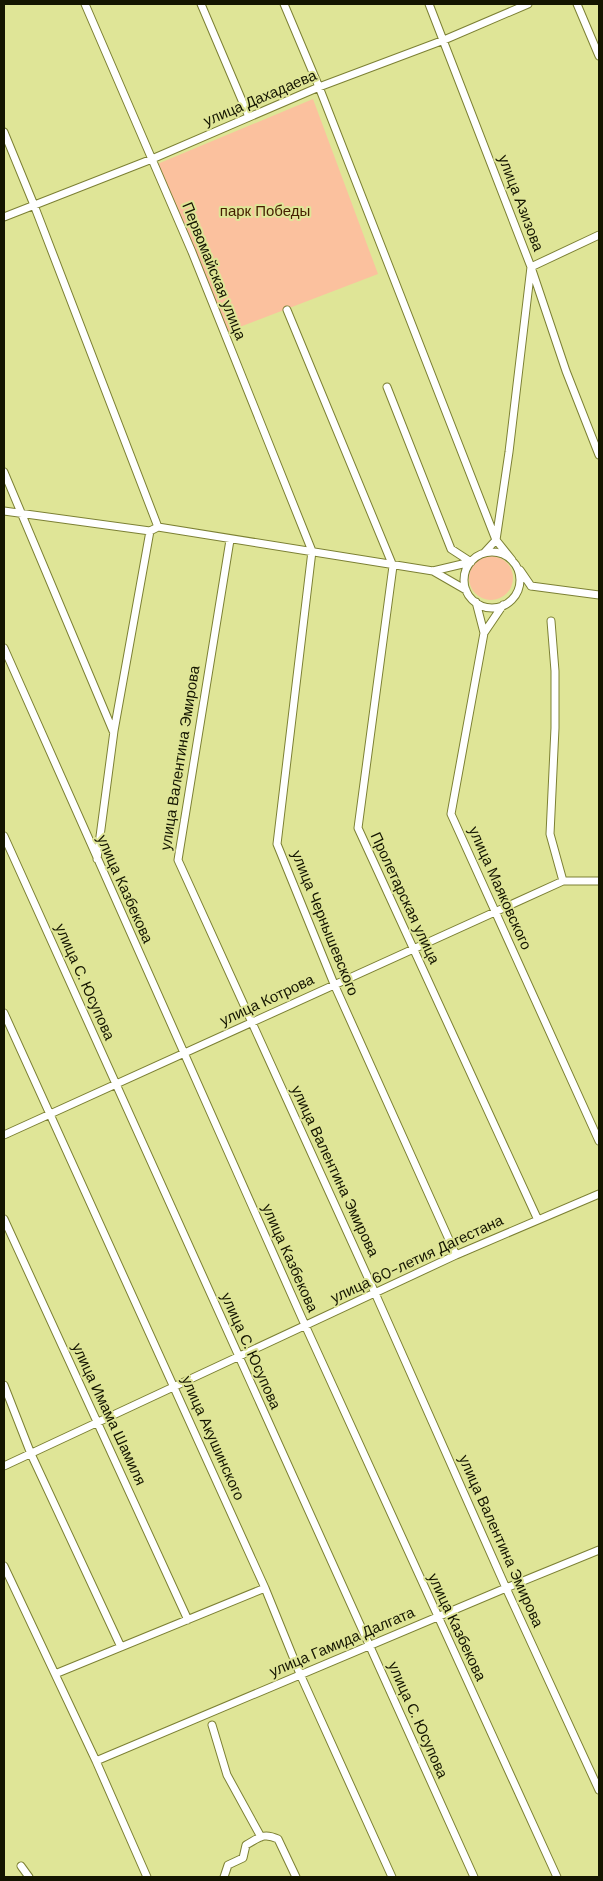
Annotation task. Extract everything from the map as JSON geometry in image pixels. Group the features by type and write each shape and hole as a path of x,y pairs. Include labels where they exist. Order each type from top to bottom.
{"street":[{"name":"Первомайская улица","path":"85,4 192,252 312,551"},
{"path":"201,4 249,117"},
{"path":"284,4 319,87 496,540 531,586"},
{"name":"улица Азизова","path":"429,4 531,267 496,540"},
{"name":"улица Дахадаева","path":"4,217 152,159 319,87 444,40 528,4"},
{"path":"577,4 599,56"},
{"path":"4,132 34,205 158,528"},
{"path":"599,235 531,267 566,371 599,455"},
{"path":"286,310 393,566"},
{"path":"387,387 451,549 471,562"},
{"path":"4,472 114,731"},
{"path":"4,511 150,531 158,528 433,571 471,562"},
{"path":"97,860 114,731 150,531"},
{"name":"улица Валентина Эмирова","path":"230,540 178,860 599,1790"},
{"path":"484,553 496,540"},
{"name":"улица Чернышевского","path":"312,551 277,844 334,984 456,1255"},
{"path":"466,590 464,579 467,568 477,556 484,553 499,553 512,560"},
{"name":"Пролетарская улица","path":"393,566 358,828 538,1220"},
{"path":"433,571 466,590 476,602 484,606 495,607 510,601 516,594 520,585 520,575 517,567"},
{"path":"516,594 531,586 599,595"},
{"path":"476,602 484,633"},
{"path":"484,633 503,605"},
{"path":"551,622 555,671 555,728 550,834 563,881"},
{"name":"улица Маяковского","path":"484,633 451,814 599,1141"},
{"name":"улица Казбекова","path":"4,648 305,1325 557,1877"},
{"name":"улица С. Юсупова","path":"4,836 474,1877"},
{"name":"улица Котрова","path":"4,1135 563,881 599,883"},
{"name":"улица Акушинского","path":"4,1013 265,1588 300,1674 392,1877"},
{"name":"улица 60-летия Дагестана","path":"4,1466 456,1255 599,1194"},
{"name":"улица Имама Шамиля","path":"4,1220 188,1620"},
{"path":"4,1385 31,1454 121,1647"},
{"name":"улица Гамида Далгата","path":"96,1761 437,1616 599,1550"},
{"path":"4,1566 96,1761 147,1877"},
{"path":"55,1674 265,1588"},
{"path":"212,1725 227,1775 260,1837"},
{"path":"224,1877 228,1865 243,1858 246,1845 268,1835 278,1839 296,1877"},
{"path":"21,1866 29,1877"}],"green space":[{"name":"парк Победы","path":"313,99 378,274 224,333 155,165"},
{"path":"487,556 495,556 507,562 513,578 507,594 495,600 487,600 475,594 469,582 469,574 475,562"}]}
